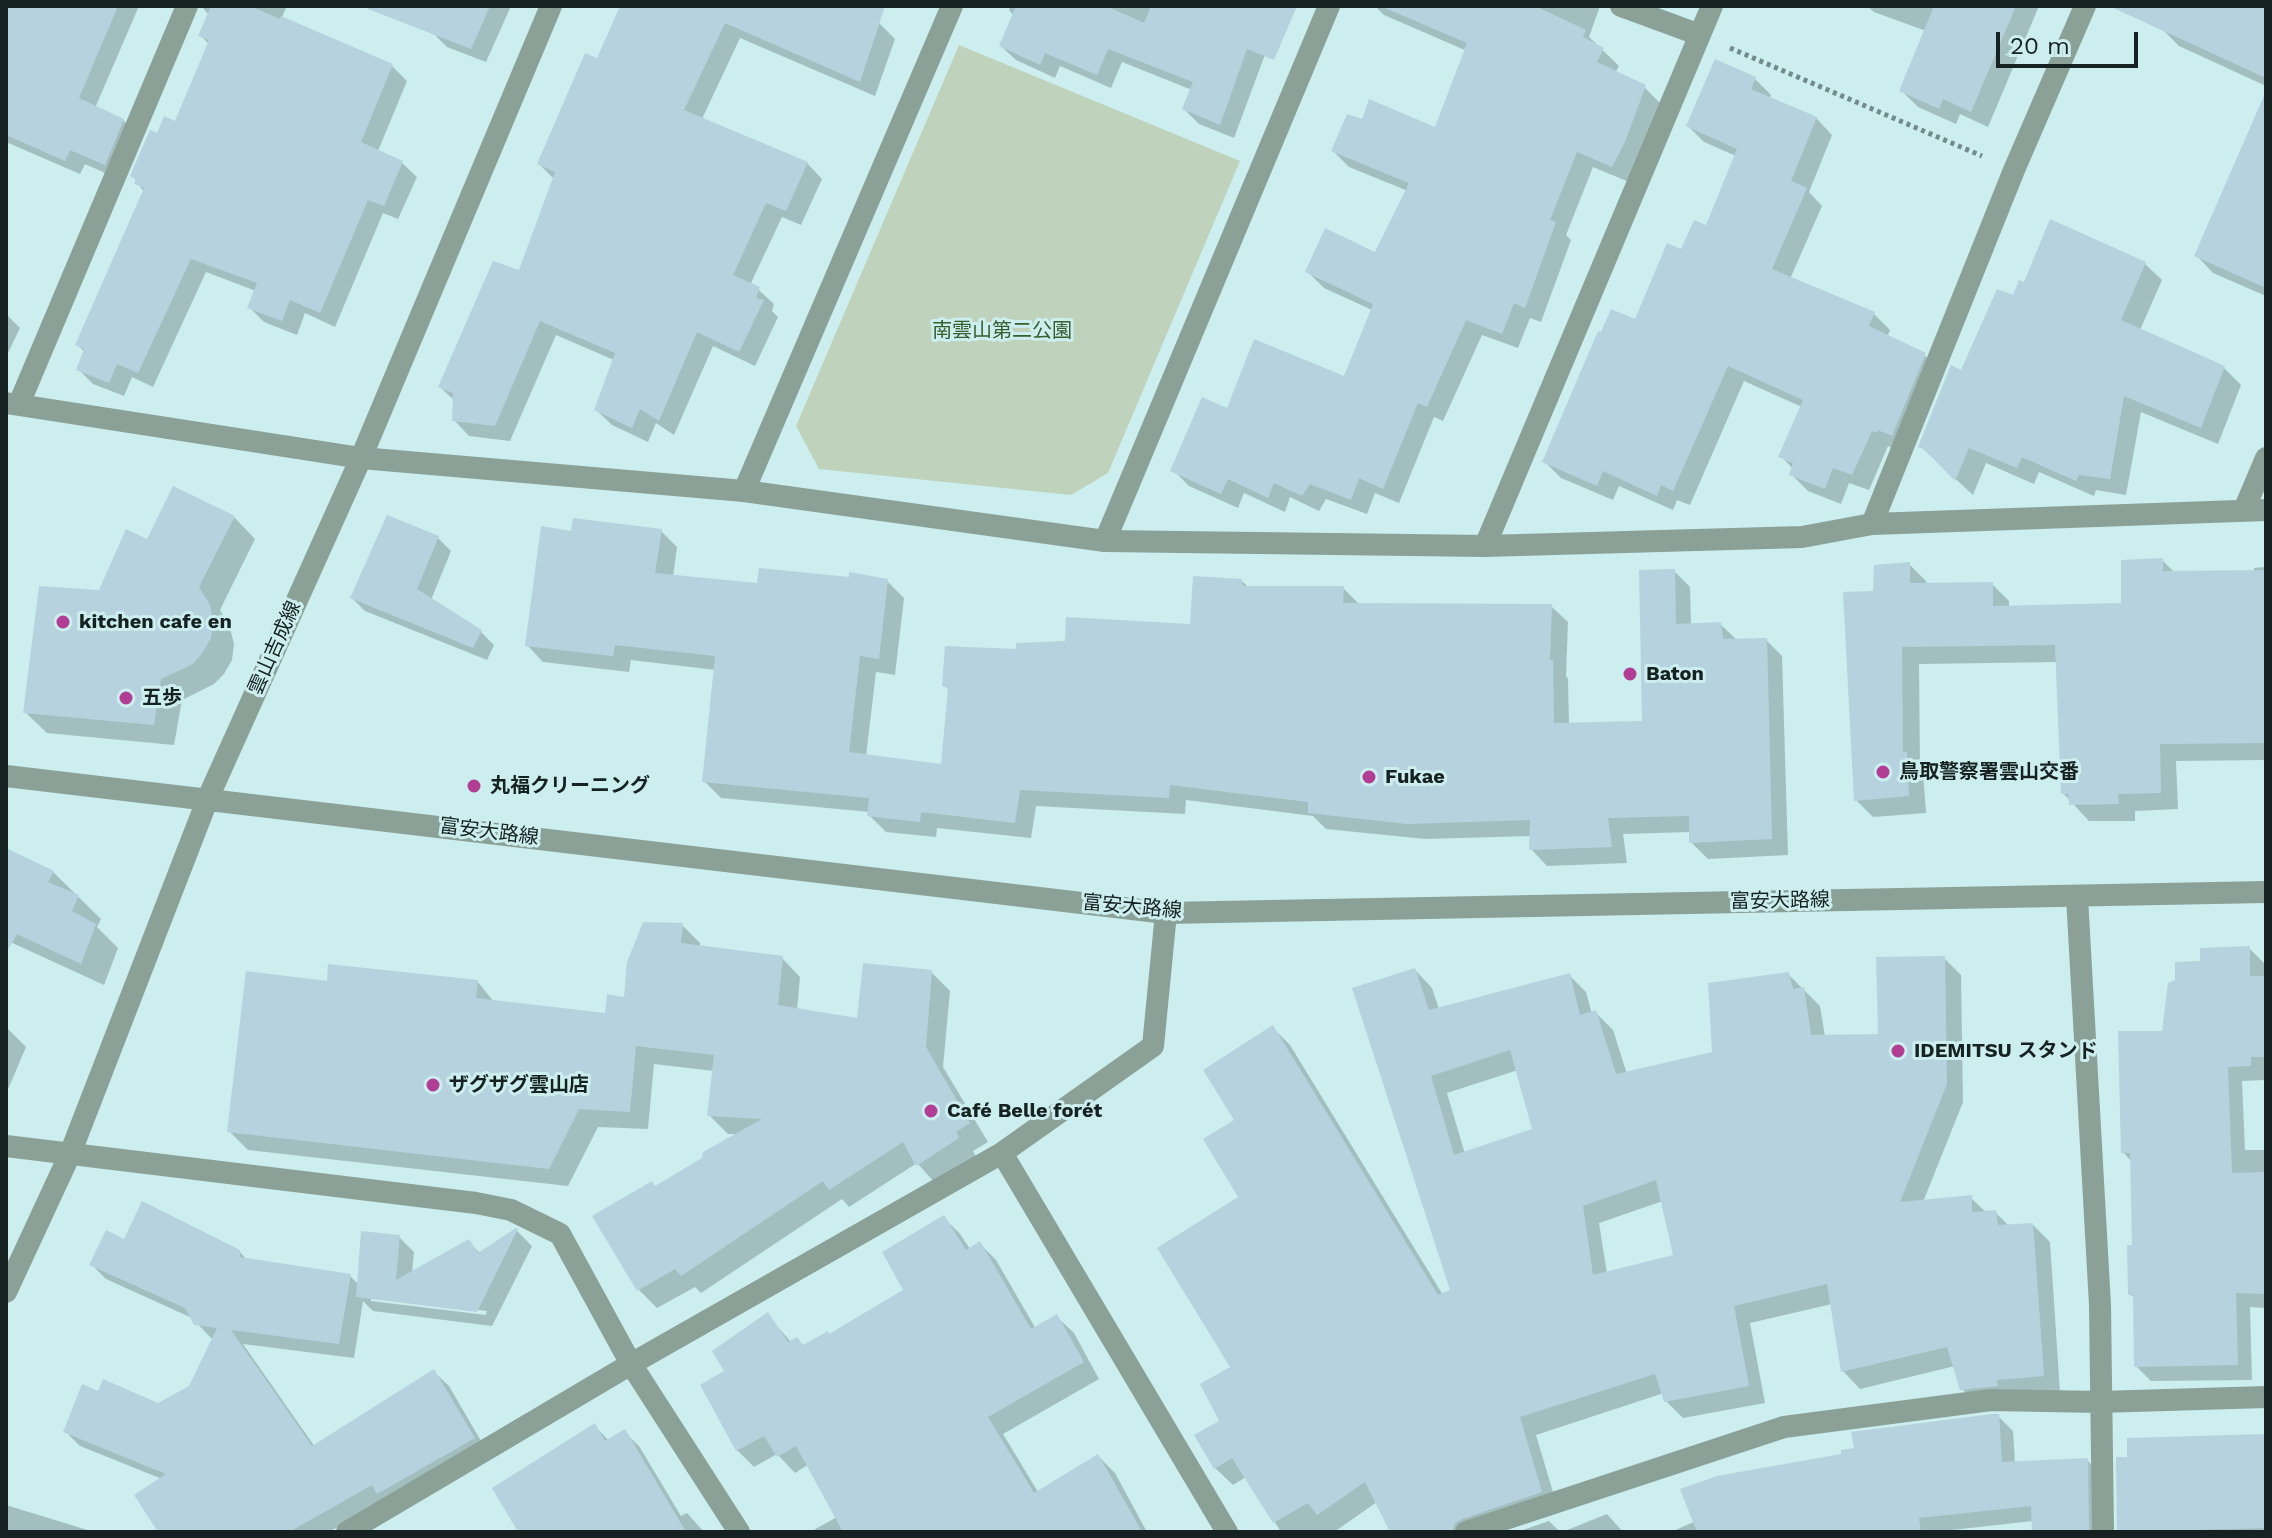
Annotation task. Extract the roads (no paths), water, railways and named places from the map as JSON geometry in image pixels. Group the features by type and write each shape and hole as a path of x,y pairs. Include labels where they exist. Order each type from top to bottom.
{"street":[{"path":"187,6 12,403 361,458 744,491 1105,541 1485,546 1802,537 1872,524 2255,510 2266,458"},
{"name":"雲山吉成線","path":"6,1292 70,1154 208,798 361,458 551,6"},
{"path":"744,491 952,6"},
{"path":"1105,541 1329,6"},
{"path":"1621,6 1700,35"},
{"path":"1485,546 1712,6"},
{"path":"1872,524 2014,170 2085,6"},
{"name":"富安大路線","path":"6,776 1166,913 2266,892"},
{"path":"2077,897 2100,1305 2103,1532"},
{"path":"347,1532 631,1364 1002,1153 1153,1046 1166,913"},
{"path":"6,1146 476,1203 511,1210 560,1234 631,1364 739,1532"},
{"path":"1002,1153 1227,1532"},
{"path":"1466,1532 1784,1427 1991,1400 2100,1402 2266,1397"}],"place":[{"name":"kitchen cafe en","path":"63,622"},
{"name":"Baton","path":"1630,674"},
{"name":"五歩","path":"126,698"},
{"name":"鳥取警察署雲山交番","path":"1883,772"},
{"name":"Fukae","path":"1369,777"},
{"name":"丸福クリーニング","path":"474,786"},
{"name":"IDEMITSU スタンド","path":"1898,1051"},
{"name":"ザグザグ雲山店","path":"433,1085"},
{"name":"Café Belle forét","path":"931,1111"}],"park label":[{"name":"南雲山第二公園","path":"1002,331"}]}
